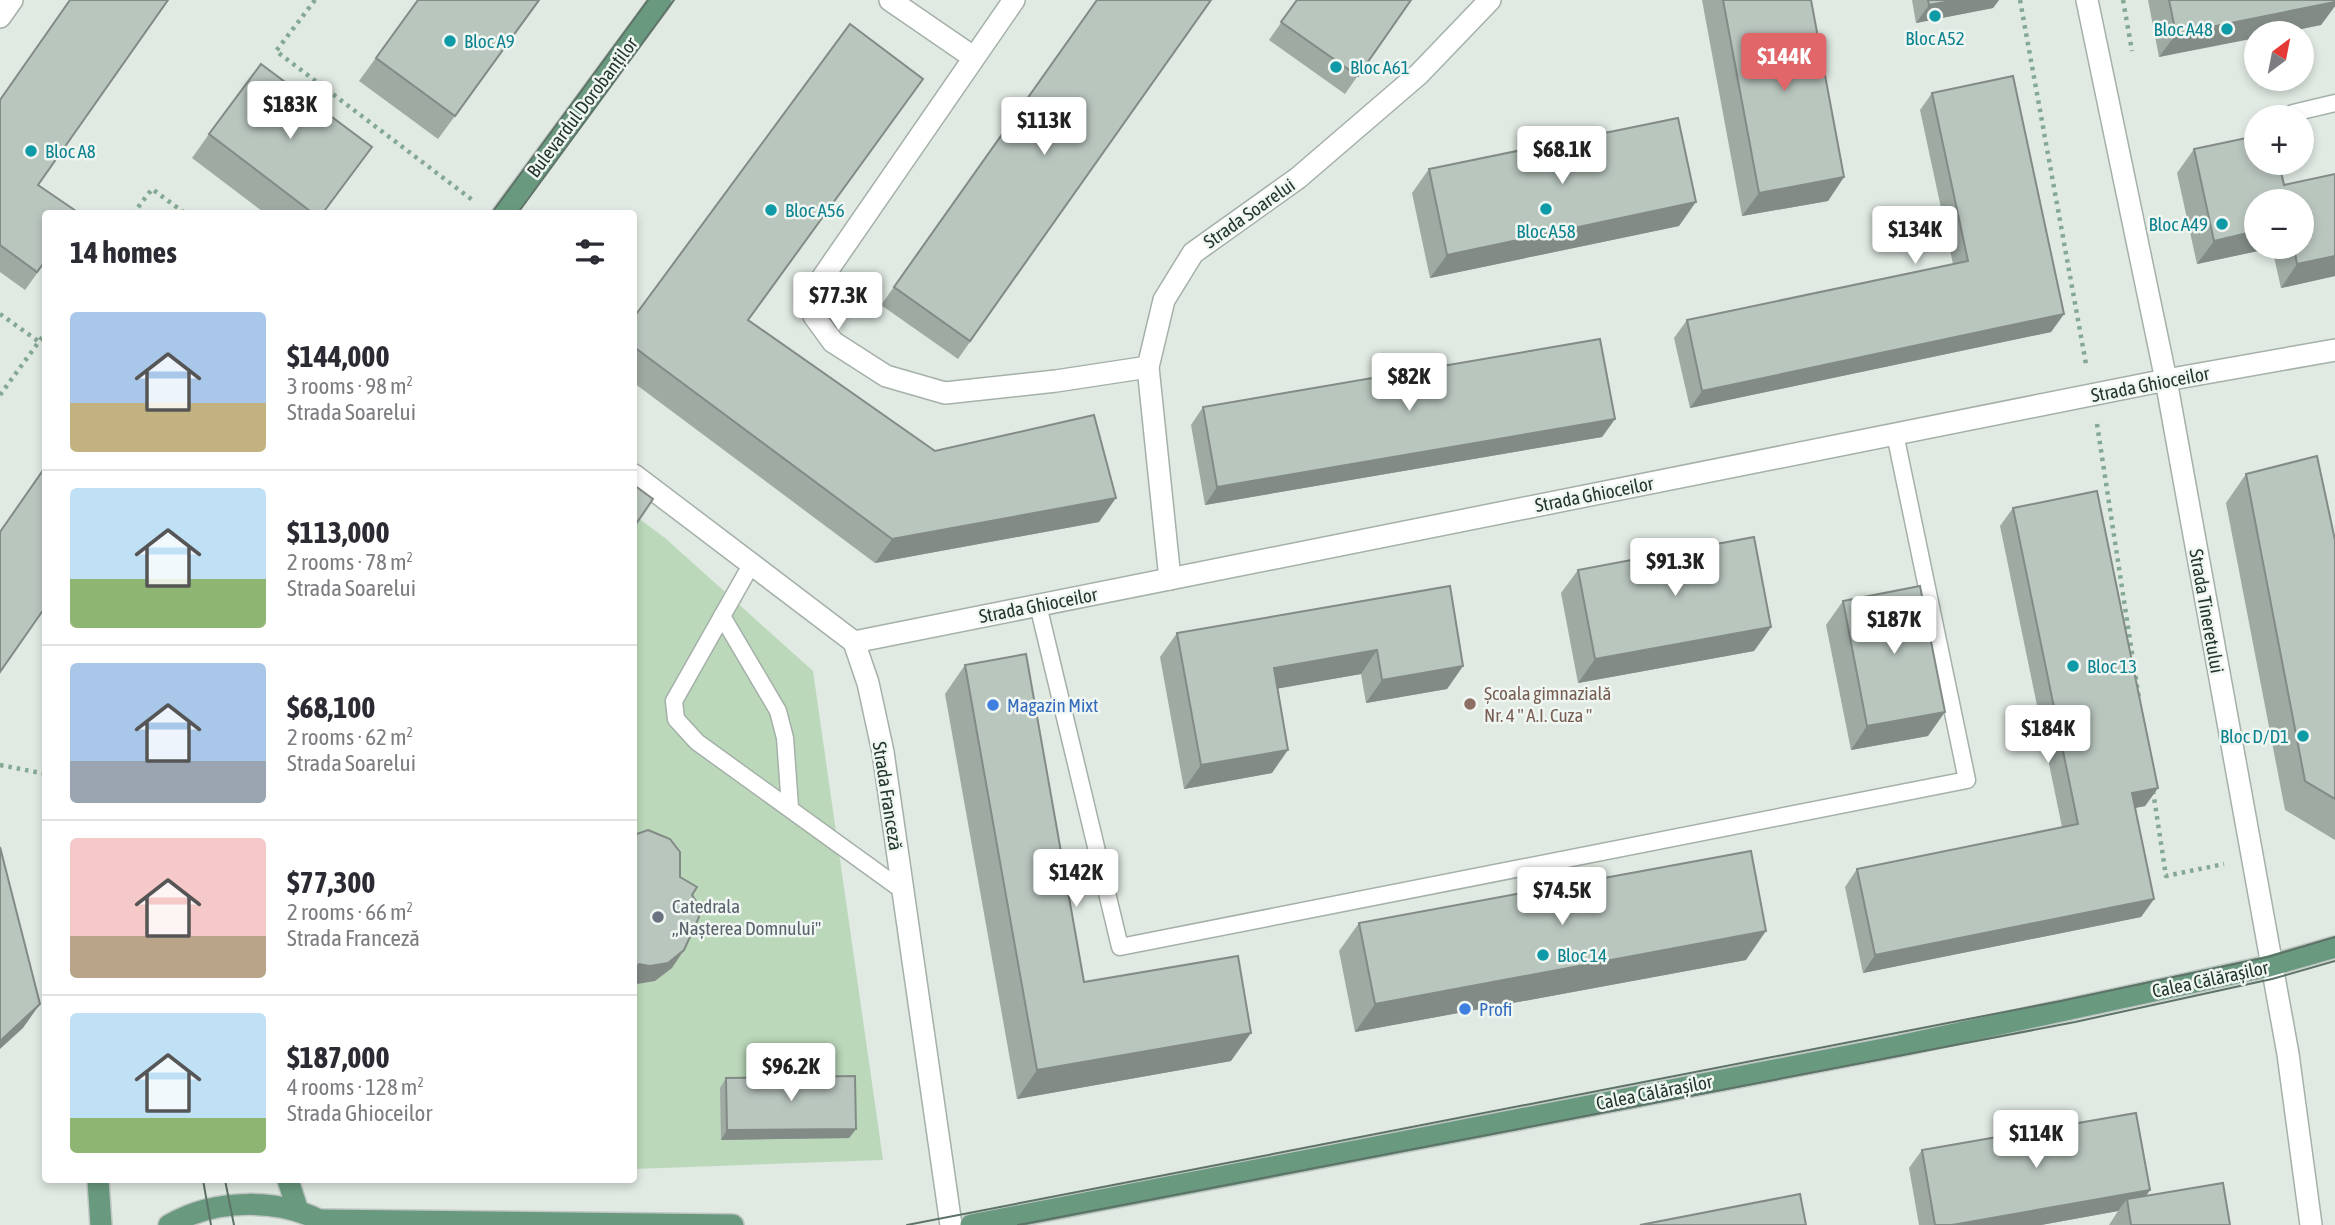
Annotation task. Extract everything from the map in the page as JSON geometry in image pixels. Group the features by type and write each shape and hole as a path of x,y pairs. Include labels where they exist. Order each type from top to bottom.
{"main road":[{"name":"Bulevardul Dorobanților","path":"506,210 661,0"},
{"name":"Calea Călărașilor","path":"971,1225 1899,1046 2269,967 2335,947"},
{"path":"98,1183 101,1225"},
{"path":"289,1183 298,1211"},
{"path":"169,1225 208,1209 264,1205 298,1211 324,1222 733,1225"}],"street":[{"path":"0,17 12,0"},
{"path":"891,0 973,57"},
{"path":"1014,0 816,288 814,316 833,342 886,376 945,393 1056,382 1148,367"},
{"name":"Strada Soarelui","path":"1170,579 1148,367 1164,300 1193,253 1298,178 1419,74 1490,0"},
{"name":"Strada Tineretului","path":"2087,0 2166,380 2269,967 2288,1054 2311,1225"},
{"name":"Strada Ghioceilor","path":"854,642 2166,380 2335,350"},
{"path":"637,477 854,642"},
{"name":"Strada Franceză","path":"854,642 868,683 883,752 951,1225"}],"lane":[{"path":"2314,108 2335,103"},
{"path":"1038,605 1120,947 1967,780 1895,435"},
{"path":"751,565 674,701 676,719 697,742 902,890"},
{"path":"722,616 778,711 785,738 790,807"}],"path":[{"path":"315,0 276,51 479,205"},
{"path":"136,210 152,189 181,210"},
{"path":"0,314 38,341"},
{"path":"0,395 42,336"},
{"path":"0,765 42,773"}],"green space":[{"path":"637,517 665,538 813,671 883,1160 637,1169"}],"building":[{"name":"Bloc A8","path":"70,0 168,0 38,185 75,210 42,210 42,265 37,272 0,245 0,100"},
{"name":"Bloc A9","path":"418,0 539,0 455,116 376,58"},
{"path":"1097,0 1211,0 970,341 894,287"},
{"name":"Bloc A61","path":"1297,0 1411,0 1358,76 1281,22"},
{"path":"1723,0 1811,0 1844,177 1759,193"},
{"path":"1928,0 1956,0 1929,5"},
{"path":"2169,0 2335,0 2335,2 2176,34"},
{"name":"Bloc A56","path":"850,24 923,79 748,320 935,451 1094,415 1116,498 892,539 637,349 637,313"},
{"path":"261,64 372,147 325,210 309,210 209,134"},
{"path":"2013,76 2064,314 1702,391 1687,320 1968,261 1932,93"},
{"name":"Bloc A58","path":"1678,118 1696,202 1447,255 1429,169"},
{"path":"2244,139 2244,175 2282,175 2284,185 2335,174 2335,256 2297,264 2296,259 2314,259 2314,189 2244,189 2244,234 2214,241 2194,149"},
{"path":"1600,339 1615,419 1217,487 1203,407"},
{"name":"Bloc D/D1","path":"2317,456 2335,540 2335,799 2305,781 2246,474"},
{"path":"42,472 42,612 0,672 0,532"},
{"path":"637,487 653,499 637,523"},
{"name":"Bloc 13","path":"2097,491 2158,788 2132,793 2154,899 1875,955 1857,869 2078,824 2013,508"},
{"path":"1754,537 1771,627 1595,659 1578,570"},
{"path":"1450,586 1463,666 1382,680 1377,650 1274,668 1288,750 1201,765 1177,633"},
{"path":"1920,586 1945,712 1867,726 1843,601"},
{"path":"1026,654 1084,982 1238,956 1251,1033 1037,1070 965,665"},
{"name":"Catedrala „Nașterea Domnului\"","path":"648,830 670,839 680,852 680,877 697,887 692,895 698,904 699,917 684,950 668,963 650,966 639,964 637,967 637,834"},
{"path":"0,847 40,1004 0,1041"},
{"name":"Bloc 14","path":"1751,851 1766,931 1375,1004 1359,923"},
{"path":"855,1076 856,1129 727,1130 726,1078"},
{"path":"2136,1113 2150,1190 1952,1225 1935,1225 1922,1150"},
{"path":"2223,1183 2230,1225 2131,1225 2127,1199"},
{"path":"1800,1194 1806,1225 1640,1225"}],"tram line":[{"path":"494,210 648,0"},
{"path":"520,210 674,0"},
{"path":"907,1225 2061,1001 2268,957 2335,937"},
{"path":"1018,1225 2075,1022 2272,979 2335,961"},
{"path":"204,1183 211,1225"},
{"path":"226,1183 234,1225"}],"place":[{"name":"Bloc A52","path":"1935,16"},
{"name":"Bloc A48","path":"2227,29"},
{"name":"Bloc A9","path":"450,41"},
{"name":"Bloc A61","path":"1336,67"},
{"name":"Bloc A8","path":"31,151"},
{"name":"Bloc A58","path":"1546,209"},
{"name":"Bloc A56","path":"771,210"},
{"name":"Bloc A49","path":"2222,224"},
{"name":"Bloc 13","path":"2073,666"},
{"name":"Școala gimnazială Nr. 4 \" A.I. Cuza \"","path":"1470,704"},
{"name":"Magazin Mixt","path":"993,705"},
{"name":"Bloc D/D1","path":"2303,736"},
{"name":"Catedrala „Nașterea Domnului\"","path":"658,917"},
{"name":"Bloc 14","path":"1543,955"},
{"name":"Profi","path":"1465,1009"}]}
